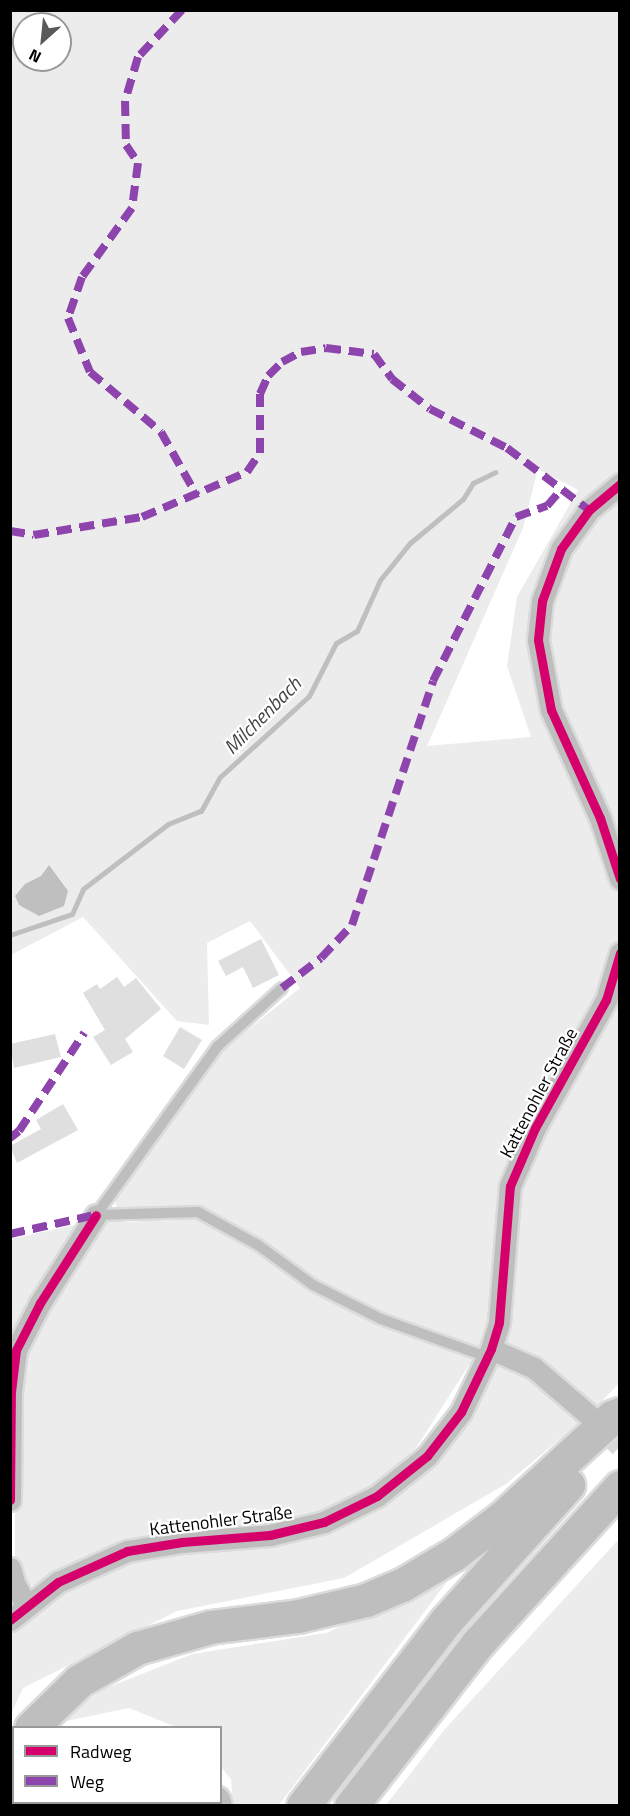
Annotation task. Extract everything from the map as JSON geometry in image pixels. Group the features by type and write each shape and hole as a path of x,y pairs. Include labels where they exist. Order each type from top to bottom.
{"highway":[{"path":"33,1726 79,1681 137,1648 210,1627 298,1616 366,1599 402,1585 454,1554 503,1517 612,1417 605,1416"},
{"path":"303,1806 446,1621 620,1432"},
{"path":"351,1806 478,1643 620,1487"}],"street":[{"path":"620,484 589,510 561,549 542,601 538,640 551,710 600,818 620,879"},
{"name":"Kattenohler Straße","path":"10,1620 26,1604 75,1573 127,1551 182,1542 270,1535 324,1522 352,1510 401,1480 427,1456 461,1412 489,1353 499,1322 510,1186 535,1128 606,1000 620,953"},
{"path":"10,1500 11,1392 16,1350 40,1303 96,1215"},
{"path":"489,1353 534,1368 605,1416"},
{"path":"10,1568 15,1585 26,1604"}],"lane":[{"path":"96,1215 218,1046 282,988"},
{"path":"96,1215 198,1212 258,1245 313,1285 381,1319 489,1353"}],"shaded area":[{"path":"11,11 619,11 619,1383 590,1414 506,1484 344,1578 177,1611 23,1688 11,1714 11,1620 42,1592 83,1569 127,1551 182,1542 270,1535 352,1511 401,1480 427,1456 461,1412 481,1370 469,1365 416,1448 353,1503 286,1520 113,1549 52,1573 36,1586 26,1584 15,1570 15,1392 21,1351 95,1217 128,1222 197,1217 256,1250 311,1289 384,1327 382,1316 314,1282 199,1210 128,1213 116,1208 115,1191 224,1049 300,988 250,921 207,943 209,1025 177,1021 83,917 11,955","holes":["538,469 578,490 517,597 507,666 531,737 427,746 523,528"]},
{"path":"49,865 68,891 64,906 39,916 19,905 15,896 25,884 41,876"},
{"path":"75,1225 64,1256 11,1353 11,1239"},
{"path":"619,1539 619,1805 386,1805 445,1729"},
{"path":"452,1575 279,1805 233,1805 231,1779 222,1768 222,1726 174,1726 129,1708 52,1724 104,1689 192,1654 326,1633"}],"building":[{"path":"261,939 279,975 253,988 243,967 226,976 218,961"},
{"path":"117,977 124,987 136,978 161,1009 125,1039 133,1052 111,1065 93,1037 105,1030 83,993 97,984 100,989"},
{"path":"180,1027 202,1040 184,1069 163,1056"},
{"path":"55,1034 61,1057 14,1068 10,1044"},
{"path":"63,1104 78,1130 17,1163 10,1146 41,1129 36,1120"}],"waterway":[{"name":"Milchenbach","path":"10,935 72,914 83,889 168,824 201,811 220,777 309,696 336,643 357,631 380,580 410,543 463,499 473,483 496,472"}],"tunnel":[{"path":"592,1419 620,1446"}],"marked path":[{"path":"182,10 138,57 125,101 126,145 138,163 132,208 82,277 68,318 90,372 161,432 197,496"},
{"path":"10,531 34,535 142,517 247,472 260,453 260,394 268,376 282,362 301,352 326,348 374,354 392,379 430,409 507,448 589,510"},
{"path":"282,988 321,958 352,925 433,681 516,517 547,506 560,491"},
{"path":"10,1138 19,1131 84,1033"},
{"path":"10,1234 95,1215"}],"cycle path":[{"path":"620,484 589,510 561,549 542,601 538,640 551,710 600,818 620,879"},
{"path":"10,1620 58,1582 127,1551 182,1542 270,1535 324,1522 377,1496 427,1456 461,1412 491,1349 499,1322 510,1186 535,1128 606,1000 620,953"},
{"path":"10,1500 11,1392 16,1350 40,1303 96,1215"}]}
